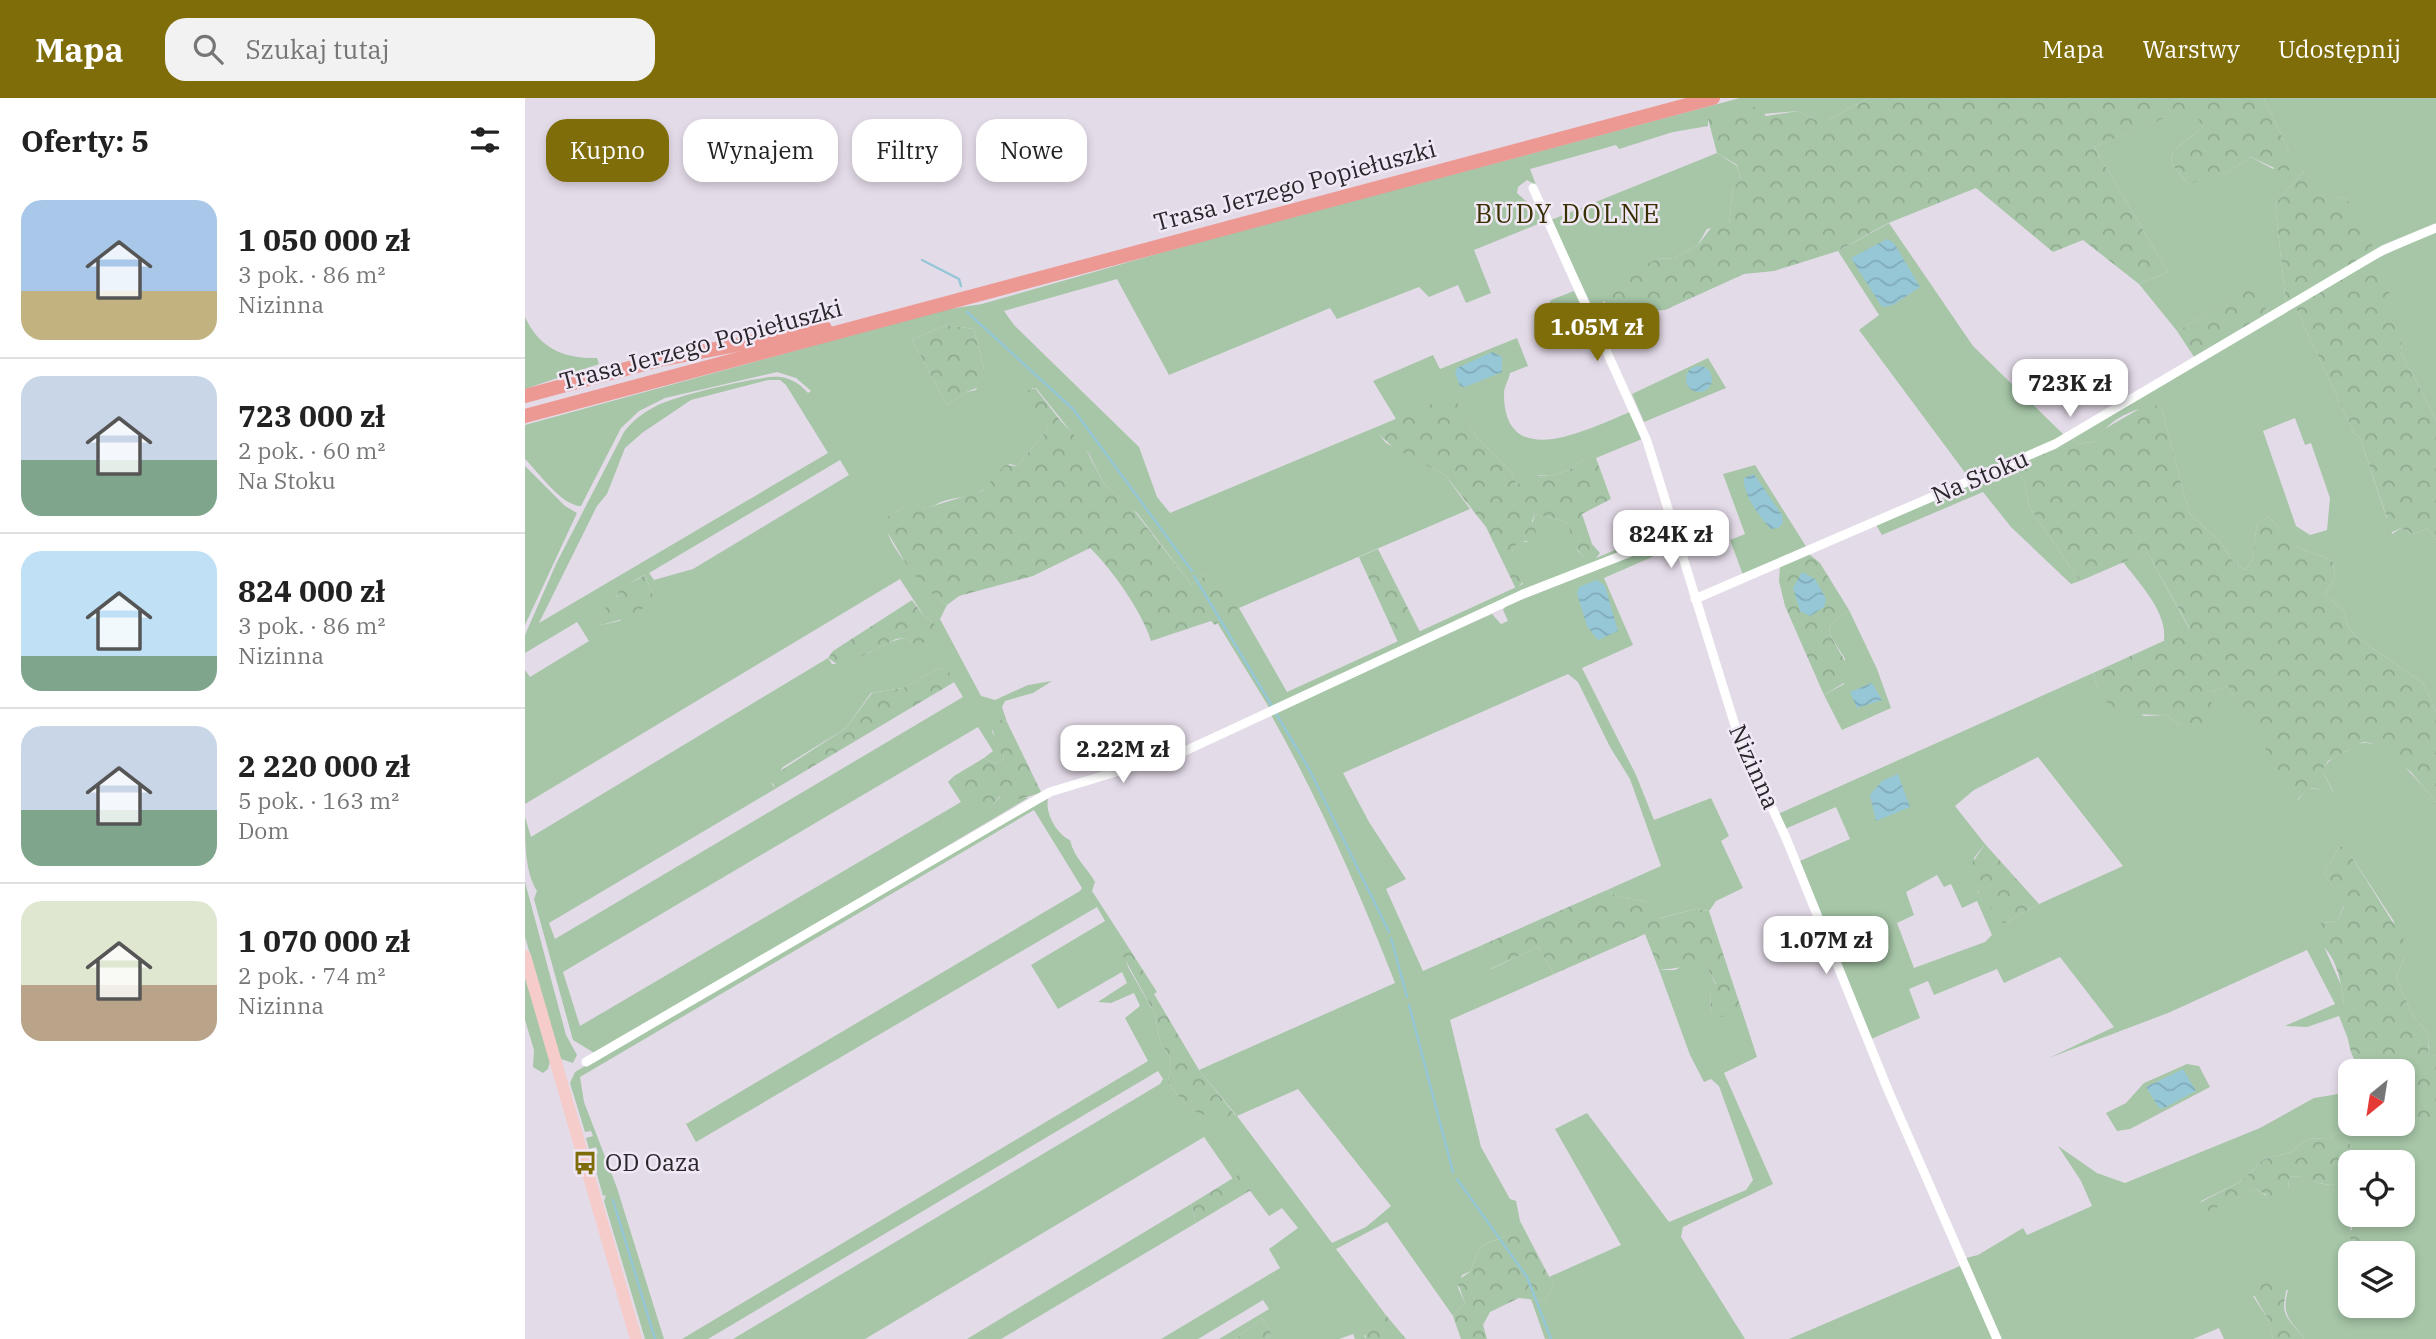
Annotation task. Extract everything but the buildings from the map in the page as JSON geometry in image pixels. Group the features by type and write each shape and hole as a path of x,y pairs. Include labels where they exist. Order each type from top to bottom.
{"main road":[{"name":"Trasa Jerzego Popiełuszki","path":"525,396 663,359 888,318 1713,98"},
{"name":"Trasa Jerzego Popiełuszki","path":"525,416 868,326 888,318"},
{"path":"525,956 636,1339"}],"street":[{"name":"Nizinna","path":"1533,188 1636,413 1677,534 1737,732 1786,838 1888,1090 1997,1339"},
{"name":"Na Stoku","path":"1695,599 2055,444 2383,250 2436,228"},
{"path":"586,1062 1050,792 1185,751 1523,594 1677,534"}],"green space":[{"path":"1740,98 1869,98 1828,120 1816,120 1798,111 1708,119 1708,126 1673,132 1619,149 1616,145 1530,169 1536,185 1527,180 1518,187 1517,193 1539,213 1543,222 1474,250 1491,293 1466,303 1458,285 1429,297 1419,287 1337,319 1330,308 1169,375 1117,279 1004,311 1014,325 1139,447 1157,497 1170,513 1374,428 1386,443 1445,475 1470,509 1239,608 1287,692 1523,584 1512,550 1517,542 1527,542 1535,514 1567,522 1577,550 1585,558 1596,558 1670,527 1665,535 1270,709 1218,624 1207,574 1192,585 1137,513 1104,484 1089,454 1036,388 1032,388 1048,429 1017,466 1010,464 1005,467 988,486 975,494 925,508 898,511 887,520 887,531 903,559 947,605 940,619 981,696 995,700 1028,685 1052,681 1033,693 1005,701 1002,707 1007,722 1002,720 992,731 1004,759 996,764 984,758 993,751 978,727 563,972 580,1026 961,802 948,782 954,776 955,784 993,804 1001,796 1028,798 596,1054 573,1040 534,899 537,891 528,866 525,817 531,837 828,658 832,664 851,661 905,638 915,645 935,624 924,616 900,579 525,804 525,670 530,677 589,641 577,622 525,653 525,635 556,564 624,432 639,417 658,405 737,383 780,377 795,382 808,393 811,391 796,378 777,372 665,398 639,411 621,428 581,506 566,501 525,459 525,425 943,310 982,304 1199,242","holes":["946,325 974,329 984,370 976,390 966,392 947,405 912,340","768,380 780,380 786,385 828,453 539,623 597,506 607,494 625,448 642,433 691,400","840,460 849,475 693,569 654,580 649,573","645,575 653,595 619,621 601,625 593,620 623,590","940,668 948,672 963,697 555,939 549,923 775,789 772,784 783,767 846,728 871,693 903,688"]},
{"path":"1869,98 2264,98 2289,152 2292,169 2283,172 2251,157 2228,172 2188,184 2171,163 2173,151 2203,127 2191,107 2094,147 2168,272 2139,284 2083,240 2053,252 1976,188 1886,224 1838,251 1774,271 1744,274 1665,310 1611,314 1600,293 1656,259 1674,258 1697,246 1714,224 1729,224 1733,188 1741,179 1737,165 1717,153 1708,119 1757,106 1766,116 1798,111 1816,120 1828,120"},
{"path":"2264,98 2436,98 2436,224 2373,253 2348,200 2324,192 2303,172 2275,204 2286,304 2269,313 2251,288 2177,331 2139,284 2168,272 2094,147 2192,106 2203,127 2173,151 2171,163 2187,183 2228,172 2251,157 2273,169 2289,152"},
{"path":"1717,153 1737,166 1741,179 1733,188 1729,224 1707,229 1697,246 1674,258 1656,259 1603,302 1611,314 1639,312 1611,325 1605,334 1551,220"},
{"path":"2303,172 2325,192 2348,200 2372,243 2373,253 2286,304 2275,204"},
{"path":"1889,223 1973,346 2064,435 2062,438 1969,478 1859,330 1879,315 1838,251"},
{"path":"2436,231 2436,420 2401,352 2402,336 2367,263"},
{"path":"2367,263 2385,279 2402,336 2401,352 2436,420 2436,540 2428,529 2412,534 2401,528 2384,536 2378,525 2387,518 2360,438 2354,433 2295,306"},
{"path":"2252,287 2269,313 2194,357 2177,331"},
{"path":"1574,291 1584,311 1551,324 1545,312 1551,300"},
{"path":"2295,306 2354,433 2360,438 2392,534 2401,528 2412,534 2428,529 2436,540 2436,711 2423,683 2355,636 2348,627 2344,611 2325,594 2335,577 2333,562 2297,546 2269,517 2257,524 2252,560 2245,570 2235,564 2221,543 2189,513 2161,406 2143,408 2125,415 2108,426 2097,441 2079,444 2072,438","holes":["2295,418 2305,445 2311,443 2330,498 2327,530 2310,535 2296,526 2263,431"]},
{"path":"525,317 538,337 554,350 563,354 597,358 599,364 525,389"},
{"path":"946,325 974,329 984,370 991,378 988,384 966,392 947,405 912,340"},
{"path":"1517,338 1528,366 1510,373 1504,394 1508,418 1518,433 1533,439 1552,439 1573,434 1630,412 1642,439 1596,458 1586,458 1569,470 1550,476 1539,475 1517,485 1511,472 1478,439 1453,396 1396,419 1373,381 1433,355 1440,369"},
{"path":"1708,358 1726,388 1644,422 1632,394"},
{"path":"1035,388 1083,444 1104,484 1132,508 1192,585 1207,574 1219,572 1238,608 1215,625 1211,621 1151,641 1141,617 1125,592 1090,548 1033,576 959,596 947,605 930,592 909,569 885,528 885,520 892,513 904,509 923,509 982,491 1005,465 1017,466 1048,429 1044,420 1024,398 1026,391"},
{"path":"1453,395 1478,439 1511,472 1517,485 1529,475 1550,476 1569,470 1586,458 1596,458 1611,499 1582,514 1592,544 1600,553 1596,558 1585,558 1575,547 1567,522 1535,514 1532,521 1537,535 1532,540 1517,543 1512,550 1524,581 1516,589 1486,527 1445,475 1394,448 1375,431 1374,428"},
{"path":"2146,405 2161,406 2189,513 2221,543 2235,564 2245,570 2252,560 2257,524 2269,517 2297,546 2333,562 2335,577 2325,594 2344,611 2348,627 2355,636 2423,683 2436,711 2436,802 2411,772 2371,743 2363,742 2328,761 2322,770 2333,792 2326,796 2319,789 2309,788 2297,800 2289,797 2283,790 2285,782 2228,686 2211,692 2211,702 2220,713 2203,728 2181,726 2166,715 2115,714 2098,689 2093,673 2190,629 2147,552 2080,581 2030,508 2024,481 2013,466 2072,438 2079,444 2097,441 2101,431"},
{"path":"1755,465 1807,548 1743,575 1730,540 1745,534 1723,474"},
{"path":"525,466 565,506 577,513 525,625"},
{"path":"2013,466 2024,481 2030,508 2080,581 2071,584 2011,527 1983,492 1882,535 1876,525"},
{"path":"1670,541 1675,547 1604,578 1633,645 1582,668 1636,775 1654,820 1711,798 1729,836 1721,841 1743,888 1716,901 1709,911 1696,909 1660,918 1645,901 1618,897 1607,890 1661,866 1630,779 1610,747 1578,682 1568,674 1343,773 1369,822 1406,879 1386,889 1423,971 1480,946 1491,969 1538,947 1554,974 1450,1020 1481,1147 1510,1199 1516,1201 1520,1221 1516,1231 1483,1246 1471,1271 1462,1275 1458,1288 1465,1303 1453,1316 1387,1222 1336,1249 1385,1314 1372,1323 1364,1336 1366,1339 1355,1339 1353,1334 1339,1339 1266,1339 1272,1334 1262,1318 1235,1339 1219,1339 1269,1309 1263,1300 1198,1339 1161,1339 1280,1268 1269,1249 1298,1228 1282,1208 1269,1216 1238,1175 1233,1179 1204,1137 865,1339 733,1339 1160,1084 1163,1079 1158,1071 708,1339 682,1339 1148,1061 1125,1018 1140,1006 1134,993 1111,1003 1098,1002 1127,983 1122,972 1058,1009 1031,965 1105,921 1097,907 696,1142 686,1124 1080,891 1082,888 1034,810 580,1077 584,1102 617,1188 664,1339 645,1339 604,1201 606,1195 603,1196 592,1156 598,1153 596,1147 589,1149 586,1138 593,1136 591,1131 585,1132 570,1083 575,1072 1049,795 1048,808 1052,821 1060,833 1070,840 1077,857 1095,882 1092,891 1116,928 1128,967 1155,1014 1160,1041 1171,1060 1168,1082 1182,1101 1196,1111 1212,1115 1236,1115 1199,1070 1395,983 1337,846 1270,713 1492,614 1501,624 1508,621 1503,610 1506,606","holes":["1298,1089 1391,1206 1366,1227 1332,1243 1237,1116"]},
{"path":"1378,549 1420,632 1398,642 1359,557"},
{"path":"2147,552 2190,630 2164,641 2162,620 2157,610 2123,562"},
{"path":"1809,554 1820,563 1849,610 1831,624 1829,633 1850,670 1847,681 1824,695 1785,606 1779,581 1780,566"},
{"path":"645,575 653,595 644,607 631,616 601,625 592,620 618,596 619,590"},
{"path":"912,600 924,616 935,624 933,636 927,641 915,645 905,638 896,639 841,667 828,658 833,651"},
{"path":"1849,610 1877,669 1891,708 1842,730 1824,695 1844,684 1845,659 1829,633 1831,624"},
{"path":"940,668 948,671 956,681 775,789 771,777 846,728 872,693 903,688"},
{"path":"2093,673 2098,689 2144,716 2166,715 2181,726 2211,702 2211,692 2228,686 2298,800 2308,788 2333,791 2322,770 2333,758 2364,743 2375,745 2395,758 2436,802 2436,1055 2428,1059 2429,1035 2412,1014 2396,977 2405,956 2393,920 2350,854 2339,847 2324,873 2344,906 2337,921 2323,923 2322,942 2341,985 2350,1044 2339,1016 2307,1027 2285,1026 2335,1004 2307,950 2168,1013 2049,1058 2114,1027 2060,957 2004,983 1997,969 1934,995 1928,981 1909,989 1920,1018 1871,1039 1800,861 1850,839 1836,807 1785,829 1778,814","holes":["2038,757 2123,866 2039,904 2004,924 1989,901 1978,892 1974,858 1985,844 1955,806 1974,790","1937,875 1944,887 1951,884 1962,908 1977,901 1992,935 1985,942 1914,968 1897,923 1914,915 1906,892"]},
{"path":"991,722 1007,722 1041,792 1015,799 1000,796 993,804 977,809 955,784 954,776 984,758 996,764 1004,759 996,743"},
{"path":"1985,844 2039,904 2004,924 1978,890 1968,869"},
{"path":"2339,847 2344,847 2404,940 2405,956 2396,977 2412,1014 2429,1035 2428,1058 2436,1055 2436,1122 2415,1132 2415,1059 2354,1059 2348,1038 2338,973 2323,946 2310,937 2317,924 2337,921 2344,907 2324,873"},
{"path":"525,882 566,1035 577,1055 573,1063 561,1059 525,937"},
{"path":"1607,890 1618,897 1645,901 1661,918 1696,909 1709,911 1742,1011 1721,1017 1710,1016 1711,990 1716,984 1702,958 1693,966 1659,970 1645,934 1554,974 1538,947 1490,969 1480,946"},
{"path":"1116,928 1157,992 1154,994 1199,1070 1236,1116 1212,1116 1196,1112 1182,1101 1168,1082 1171,1060 1160,1041 1155,1014 1122,954"},
{"path":"1702,957 1716,985 1711,990 1710,1015 1742,1011 1757,1057 1724,1073 1773,1184 1683,1227 1681,1237 1745,1339 1545,1339 1531,1299 1544,1301 1554,1286 1549,1277 1621,1245 1555,1129 1587,1113 1669,1222 1746,1190 1753,1180 1719,1086 1711,1079 1704,1082 1690,1055 1659,970 1675,970"},
{"path":"525,977 550,1061 548,1069 543,1073 533,1067 534,1050 525,1020"},
{"path":"2187,1064 2199,1066 2210,1087 2130,1129 2117,1131 2106,1113 2126,1103 2144,1083"},
{"path":"2338,1094 2338,1133 2329,1138 2307,1139 2291,1152 2264,1159 2240,1182 2201,1201 2196,1216 2256,1189 2265,1195 2288,1191 2289,1177 2294,1176 2323,1184 2338,1184 2338,1227 2351,1227 2350,1230 2369,1234 2370,1227 2415,1227 2415,1150 2351,1150 2350,1144 2343,1136 2415,1136 2415,1124 2436,1122 2436,1339 2304,1339 2286,1312 2288,1290 2253,1296 2268,1319 2273,1339 2224,1339 2219,1328 2193,1339 2001,1339 1966,1258 1978,1255 2023,1228 2027,1235 2092,1206 2081,1181 2058,1146 2097,1173 2125,1183 2260,1128 2314,1098"},
{"path":"2338,1133 2338,1136 2343,1136 2350,1144 2351,1150 2338,1150 2338,1185 2294,1176 2289,1177 2288,1191 2279,1195 2268,1195 2256,1189 2196,1217 2187,1209 2240,1182 2264,1159 2291,1152 2307,1139 2329,1138"},
{"path":"1241,1175 1251,1190 1196,1223 1191,1204"},
{"path":"1191,1204 1196,1223 1001,1339 967,1339"},
{"path":"1520,1221 1554,1286 1544,1301 1519,1298 1490,1312 1483,1325 1487,1339 1461,1339 1453,1316 1465,1303 1457,1281 1471,1271 1483,1246 1515,1231"},
{"path":"2352,1227 2371,1227 2371,1241 2352,1241"},
{"path":"1960,1266 1993,1339 1789,1339"},
{"path":"2266,1270 2277,1272 2282,1279 2286,1290 2286,1315 2304,1339 2273,1339 2268,1319 2251,1290 2259,1274"},
{"path":"1385,1314 1406,1339 1366,1339 1363,1325"},
{"path":"1262,1318 1272,1334 1266,1339 1235,1339"}],"water":[{"path":"1887,239 1894,243 1920,287 1893,305 1882,307 1851,258"},
{"path":"1492,352 1502,357 1502,372 1465,387 1460,386 1455,373 1457,368"},
{"path":"1699,366 1708,370 1712,379 1708,388 1699,392 1690,388 1686,379 1690,370"},
{"path":"1754,474 1782,515 1783,523 1778,528 1771,529 1749,498 1744,478"},
{"path":"1802,572 1815,579 1826,599 1824,607 1810,616 1800,611 1793,588"},
{"path":"1597,580 1605,586 1618,631 1598,640 1587,626 1577,593 1579,587"},
{"path":"1872,683 1882,700 1857,708 1850,692"},
{"path":"1898,774 1910,807 1876,821 1870,795 1882,781"},
{"path":"2183,1069 2196,1091 2159,1108 2146,1087"}],"waterway":[{"path":"922,260 959,279 961,286"},
{"path":"967,312 1073,409 1192,571"},
{"path":"1194,576 1272,706"},
{"path":"1275,712 1309,769 1389,932"},
{"path":"1391,938 1407,997"},
{"path":"1409,1005 1453,1172"},
{"path":"1457,1179 1527,1277 1551,1339"},
{"path":"613,1200 655,1339"}],"place":[{"name":"OD Oaza","path":"585,1163"}],"district":[{"name":"BUDY DOLNE","path":"1568,214"}]}
